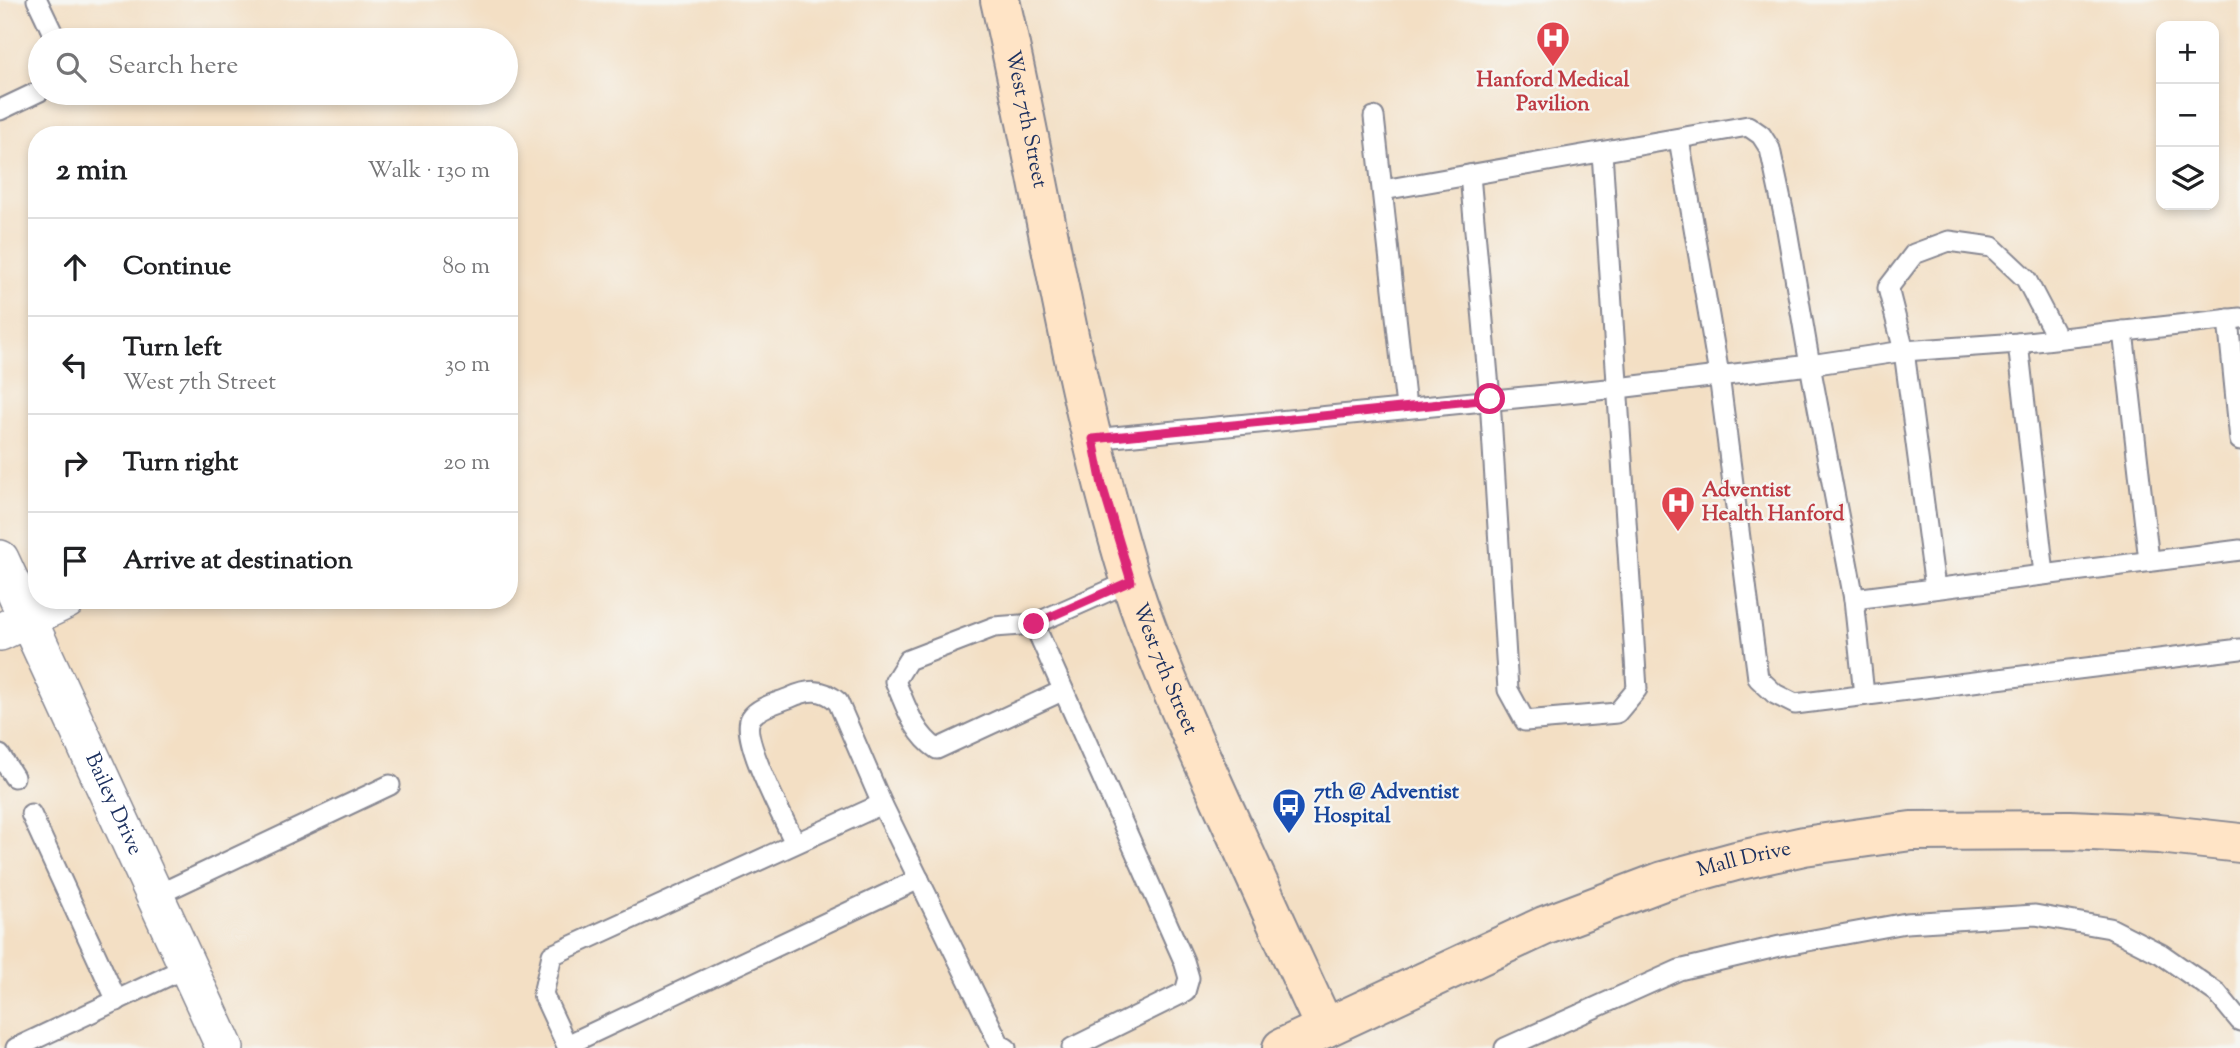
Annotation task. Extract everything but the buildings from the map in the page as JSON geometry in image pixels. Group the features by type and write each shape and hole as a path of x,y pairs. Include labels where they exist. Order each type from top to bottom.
{"street":[{"name":"West 7th Street","path":"1000,0 1102,485 1131,581 1155,650 1194,742 1325,1028"},
{"name":"Bailey Drive","path":"0,559 14,626 155,896 225,1048"},
{"path":"14,626 49,609"},
{"name":"Mall Drive","path":"1282,1048 1544,926 1664,881 1804,846 1923,831 2070,830 2159,834 2240,843"}],"lane":[{"path":"37,0 50,28"},
{"path":"0,110 28,97"},
{"path":"1374,117 1406,407"},
{"path":"1383,190 1748,126 1761,135 1770,149 1786,224 1854,599 1864,695"},
{"path":"1679,139 1719,374 1758,678 1775,694 1795,704 2240,649"},
{"path":"1470,175 1490,399 1508,690 1525,721 1617,713 1637,690 1602,152"},
{"path":"1935,588 1903,351 1888,288 1914,254 1950,241 1992,247 2026,279 2057,338"},
{"path":"1093,439 1618,388 1903,351 2018,343 2234,319 2240,439"},
{"path":"2123,331 2149,561"},
{"path":"2018,343 2044,575"},
{"path":"1854,599 2240,550"},
{"path":"1062,691 937,749 925,741 915,726 895,681 908,660 994,627 1034,624 1131,581"},
{"path":"1034,624 1184,961 1189,978 1185,992 1072,1048"},
{"path":"795,843 751,748 748,730 750,720 757,712 814,690 830,694 838,702 882,804 1000,1045 1006,1048"},
{"path":"0,755 14,777"},
{"path":"155,896 390,785"},
{"path":"882,804 552,955 543,994 567,1047 919,879"},
{"path":"31,814 117,1000"},
{"path":"1505,1048 1534,1042 1679,970 1780,946 1906,923 2035,915 2110,928 2154,950 2217,993 2240,1021"},
{"path":"16,1048 187,967"}],"place":[{"name":"Hanford Medical Pavilion","path":"1553,68"},
{"name":"Adventist Health Hanford","path":"1678,533"},
{"name":"7th @ Adventist Hospital","path":"1289,835"}],"route":[{"path":"1034,624 1131,581 1102,485 1093,439 1490,399"}]}
